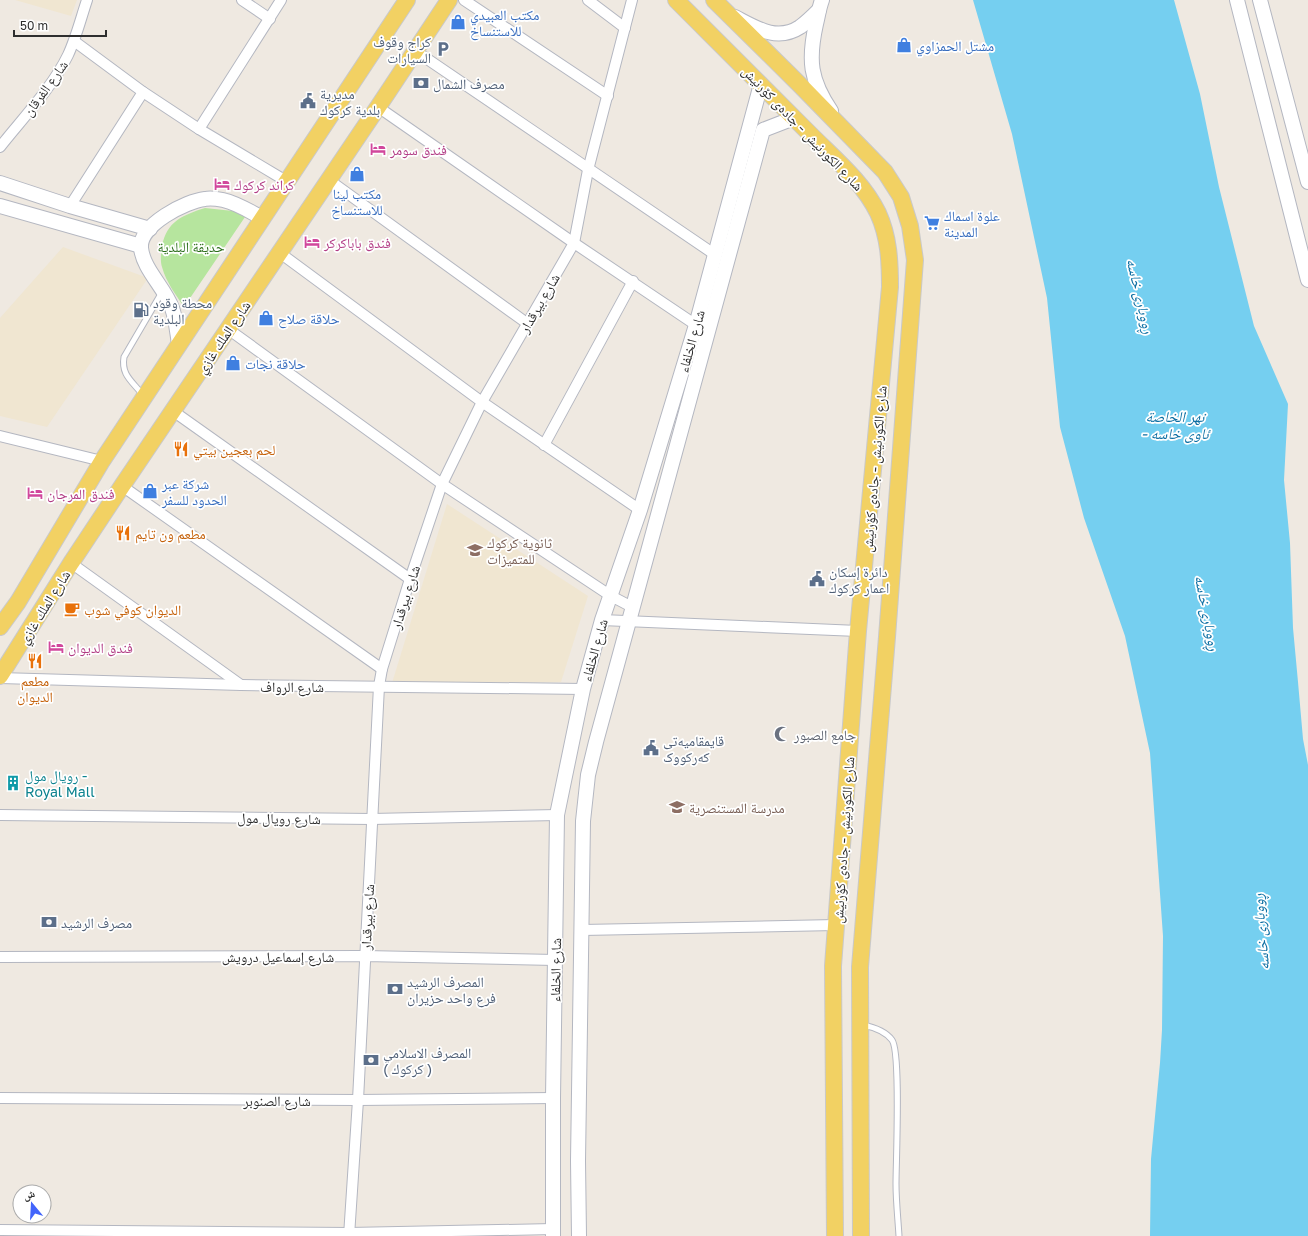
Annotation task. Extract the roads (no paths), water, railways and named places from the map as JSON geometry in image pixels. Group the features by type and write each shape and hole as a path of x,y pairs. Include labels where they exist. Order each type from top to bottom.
{"main road":[{"name":"شارع الملك غازي","path":"0,627 18,602 102,460 407,0"},
{"name":"شارع الملك غازي","path":"0,677 71,563 122,486 449,0"},
{"name":"شارع الكورنيش - جادەی کۆرنیش","path":"676,0 864,189 883,225 890,256 890,287 858,632 833,966 835,1236"},
{"name":"شارع الكورنيش - جادەی کۆرنیش","path":"719,5 885,172 901,198 910,226 914,260 887,637 860,967 860,1152 862,1236"},
{"path":"882,379 906,380"},
{"path":"18,602 38,615"},
{"path":"834,1109 860,1109"},
{"path":"834,1153 860,1152"}],"street":[{"name":"شارع الفرقان","path":"0,147 61,68 74,41 87,0"},
{"path":"242,0 270,19"},
{"path":"199,129 281,0"},
{"path":"464,0 608,96"},
{"path":"588,0 626,28"},
{"name":"شارع بيرقدار","path":"349,1234 366,956 379,686 382,669 442,484 482,402 574,243 588,170 626,28 632,0"},
{"path":"1237,0 1308,280"},
{"path":"1260,0 1308,182"},
{"path":"719,5 756,28 777,34 788,33 801,26 820,5"},
{"path":"820,5 811,50 813,73 820,93 845,131"},
{"path":"74,41 144,92 199,129 286,181"},
{"path":"414,50 588,170 714,254"},
{"name":"شارع الخلفاء","path":"553,1233 553,1098 557,815 583,689 602,620 640,510 696,325 761,84"},
{"path":"70,206 144,92"},
{"path":"378,107 574,243 633,281 696,325"},
{"path":"579,1236 578,1161 583,821 588,775 628,621 763,130 794,118"},
{"path":"329,180 528,324"},
{"path":"0,183 70,206 150,228"},
{"path":"179,344 172,308 143,257 141,246 150,228 167,214 182,206 206,198 225,200 262,218"},
{"path":"0,206 141,246"},
{"path":"280,253 482,402 640,510"},
{"path":"544,445 633,281"},
{"path":"228,329 442,484 611,596 632,607"},
{"path":"173,411 410,579"},
{"path":"0,436 102,460"},
{"path":"122,486 382,669"},
{"path":"71,563 241,685"},
{"path":"602,620 858,632"},
{"name":"شارع الرواف","path":"0,677 241,685 583,689"},
{"name":"شارع رويال مول","path":"0,815 372,819 557,815"},
{"path":"582,930 836,925"},
{"name":"شارع إسماعيل درويش","path":"0,957 366,956 555,960"},
{"name":"شارع الصنوبر","path":"0,1098 358,1100 553,1098"},
{"path":"0,1230 349,1234 553,1233"}],"lane":[{"path":"144,396 124,373 122,365 124,357 163,291"},
{"path":"860,1024 876,1028 892,1041 895,1052 897,1075 896,1184 899,1236"}],"water":[{"name":"نهر الخاصة - ئاوی خاسە","path":"973,0 1174,0 1200,94 1219,187 1254,326 1288,404 1284,480 1290,543 1293,628 1303,739 1308,765 1308,1236 1150,1236 1151,1159 1162,1030 1163,936 1150,753 1125,636 1084,518 1060,427 1047,298 1012,134"}],"place":[{"name":"مكتب العبيدي للاستنساخ","path":"458,22"},
{"name":"مشتل الحمزاوي","path":"904,45"},
{"name":"كراج وقوف السيارات","path":"443,49"},
{"name":"مصرف الشمال","path":"421,83"},
{"name":"مديرية بلدية كركوك","path":"308,101"},
{"name":"فندق سومر","path":"378,149"},
{"name":"مكتب لينا للاستنساخ","path":"357,174"},
{"name":"كراند كركوك","path":"222,184"},
{"name":"علوة اسماك المدينة","path":"932,223"},
{"name":"فندق باباكركر","path":"312,242"},
{"name":"محطة وقود البلدية","path":"141,310"},
{"name":"حلاقة صلاح","path":"266,318"},
{"name":"حلاقة نجات","path":"233,363"},
{"name":"لحم بعجين بيتي","path":"181,449"},
{"name":"شركة عبر الحدود للسفر","path":"150,491"},
{"name":"فندق المرجان","path":"35,493"},
{"name":"مطعم ون تايم","path":"123,533"},
{"name":"ثانوية كركوك للمتميزات","path":"475,550"},
{"name":"دائرة إسكان اعمار كركوك","path":"817,579"},
{"name":"الديوان كوفي شوب","path":"72,609"},
{"name":"فندق الديوان","path":"56,647"},
{"name":"مطعم الديوان","path":"35,661"},
{"name":"جامع الصبور","path":"782,734"},
{"name":"قایمقامیەتی کەرکووک","path":"651,748"},
{"name":"رويال مول - Royal Mall","path":"13,783"},
{"name":"مدرسة المستنصرية","path":"677,807"},
{"name":"مصرف الرشيد","path":"49,922"},
{"name":"المصرف الرشید فرع واحد حزیران","path":"395,989"},
{"name":"المصرف الاسلامي ( كركوك )","path":"371,1060"}],"park label":[{"name":"حديقة البلدية","path":"191,246"}],"water label":[{"name":"ڕووباری خاسە","path":"1141,296"},
{"name":"ڕووباری خاسە","path":"1208,613"},
{"name":"ڕووباری خاسە","path":"1260,932"}]}
